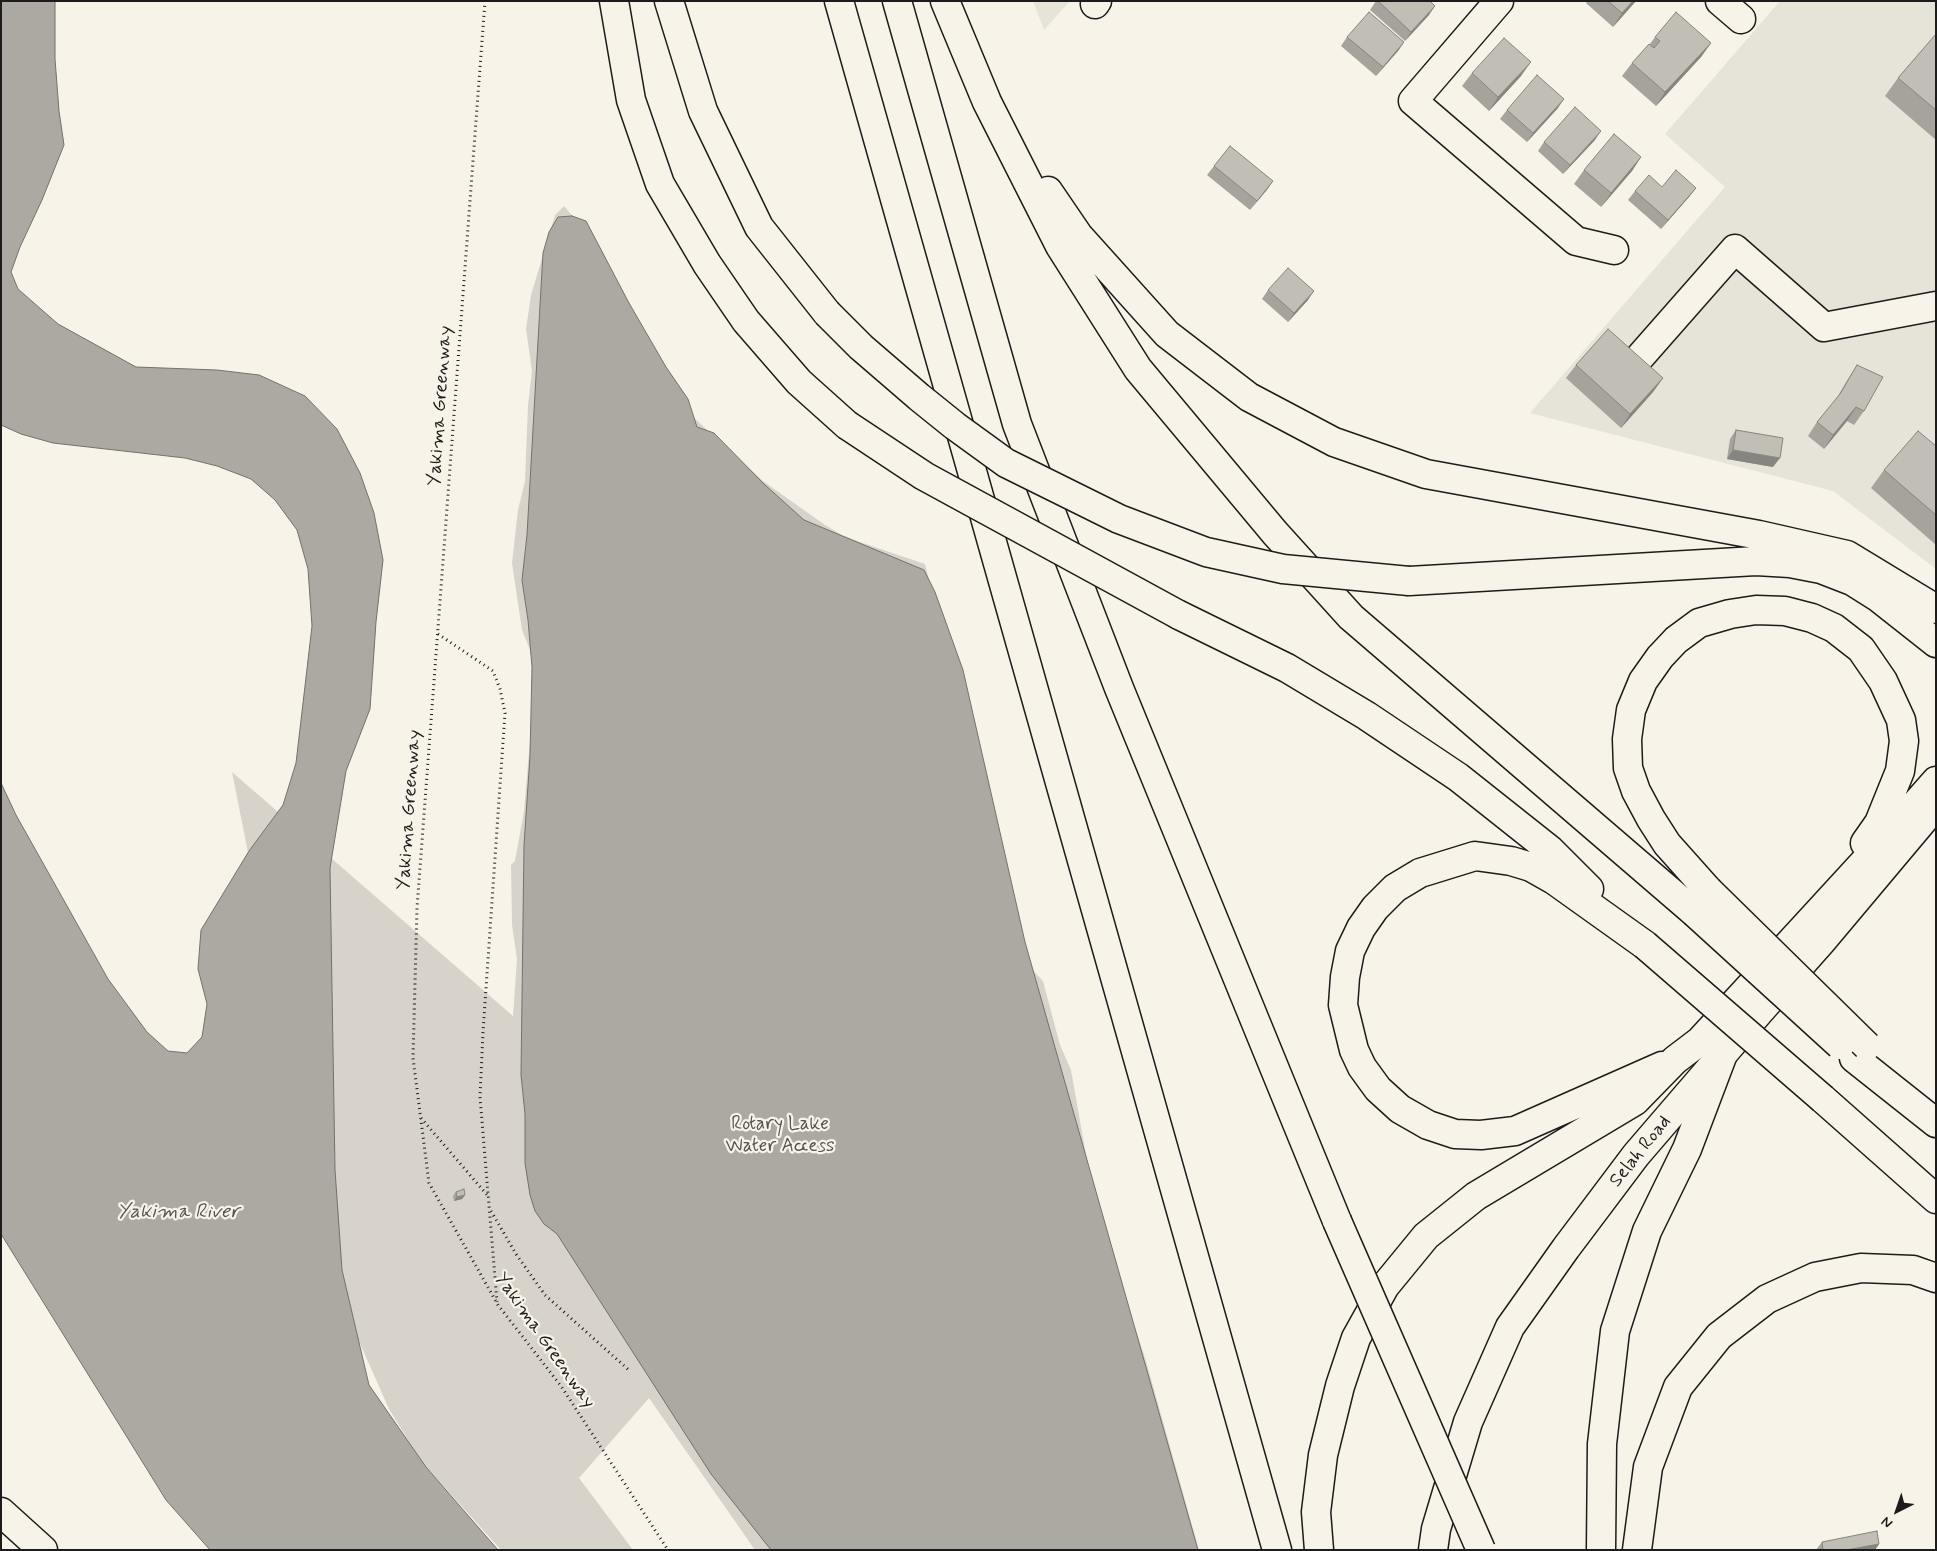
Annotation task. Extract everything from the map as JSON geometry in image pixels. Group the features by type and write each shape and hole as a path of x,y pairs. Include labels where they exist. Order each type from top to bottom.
{"main road":[{"path":"614,1 631,100 660,184 707,264 746,321 799,382 847,426 924,476 1179,615 1287,668 1367,716 1458,777 1550,850 1645,945 1936,1199"},
{"path":"669,1 703,111 759,227 827,313 861,347 919,397 1006,464 1119,519 1206,552 1283,569 1409,581 1756,560 1790,563 1821,569 1852,581 1879,598 1936,643"},
{"path":"839,1 1277,1550"},
{"path":"897,1 1017,424 1119,688 1337,1221 1481,1550"},
{"path":"945,1 987,102 1060,246 1138,368 1275,533 1351,618 1701,901 1936,1123"},
{"path":"1499,1 1413,101 1576,241 1614,250"},
{"path":"1720,1 1741,19"},
{"path":"987,102 1078,235 1154,320 1167,334 1258,402 1334,442 1426,474 1759,535 1847,555 1936,609"},
{"path":"1640,357 1735,249 1824,327 1936,306"},
{"path":"1701,901 1650,819 1636,791 1628,768 1627,739 1631,710 1643,681 1660,657 1676,640 1699,624 1730,614 1756,610 1785,611 1812,618 1834,628 1861,649 1883,681 1900,720 1904,741 1900,771 1879,823 1816,915"},
{"path":"1320,1550 1316,1512 1322,1455 1340,1386 1356,1338 1386,1286 1426,1236 1476,1196 1635,1101 1674,1060 1700,1041 1936,781"},
{"name":"Selah Road","path":"1433,1550 1436,1529 1468,1422 1510,1327 1566,1248 1636,1155 1821,942 1936,805"},
{"path":"1645,945 1554,880 1531,867 1510,861 1475,856 1420,872 1395,888 1375,908 1361,928 1350,951 1342,1005 1354,1050 1378,1089 1400,1109 1428,1125 1455,1134 1481,1136 1515,1131 1674,1060"},
{"path":"1861,1052 1936,1110"},
{"path":"1601,1550 1602,1444 1615,1331 1647,1231 1687,1149 1723,1054"},
{"path":"1637,1550 1648,1467 1674,1396 1678,1388 1719,1336 1767,1299 1815,1277 1861,1268 1913,1270 1936,1278"},
{"path":"1,1512 43,1550"}],"path":[{"name":"Yakima Greenway","path":"485,1 417,908 413,1058 429,1183 498,1305 561,1386 668,1550"},
{"path":"438,634 493,671 500,689 505,713 482,1032 480,1097 498,1305"},
{"path":"421,1118 489,1197"},
{"path":"490,1208 516,1254 545,1295 630,1372"}],"shaded area":[{"path":"1033,1 1070,1 1044,30"},
{"path":"1780,1 1936,1 1936,302 1925,314 1936,324 1936,569 1833,491 1530,413 1725,187 1665,134"}],"green space":[{"name":"Rotary Lake Water Access","path":"564,206 577,221 693,417 763,481 825,525 842,535 925,564 1028,965 1043,981 1060,1045 1071,1070 1089,1172 1119,1279 1146,1361 1199,1550 755,1550 649,1398 579,1478 633,1550 501,1550 421,1461 389,1409 354,1330 262,923 232,772 513,1016 517,959 512,925 511,865 515,861 524,811 534,692 533,664 522,630 512,563 518,510 525,481 528,405 532,371 526,329 531,295 555,215"}],"water":[{"name":"Yakima River","path":"1,1 55,1 55,59 64,145 11,272 18,289 58,324 136,367 217,370 259,375 305,396 337,429 360,473 374,513 383,560 376,622 370,709 346,771 330,868 335,1170 342,1270 369,1385 426,1467 498,1550 210,1550 166,1500 1,1234 1,783 16,815 108,979 147,1032 168,1051 187,1053 202,1037 207,1004 198,969 201,930 249,851 283,805 296,763 312,626 308,569 297,530 275,500 251,479 217,466 185,458 53,443 21,434 1,425"},
{"name":"Rotary Lake Water Access","path":"572,216 586,221 629,303 666,367 688,399 697,427 714,433 764,484 804,520 924,570 935,592 963,670 1025,942 1198,1550 771,1550 711,1474 557,1234 544,1224 535,1211 530,1195 525,1163 525,1114 521,1075 524,845 530,756 532,667 522,580 527,535 543,253 549,232 558,217"}],"building":[{"path":"1378,1 1430,1 1435,6 1411,32"},
{"path":"1608,1 1633,1 1622,13"},
{"path":"1369,12 1404,42 1383,67 1347,37"},
{"path":"1676,12 1711,43 1665,92 1632,63 1649,44 1654,48 1660,41 1655,37"},
{"path":"1936,34 1936,110 1898,78"},
{"path":"1504,38 1531,62 1498,97 1472,73"},
{"path":"1537,75 1564,99 1533,133 1507,110"},
{"path":"1575,107 1601,131 1570,165 1544,142"},
{"path":"1614,134 1641,157 1611,193 1584,170"},
{"path":"1230,146 1273,181 1257,201 1214,166"},
{"path":"1676,170 1696,188 1668,220 1635,191 1649,175 1662,187"},
{"path":"1288,268 1314,291 1294,313 1268,290"},
{"path":"1608,329 1663,378 1630,414 1576,365"},
{"path":"1857,365 1883,377 1864,411 1856,407 1833,435 1817,422 1840,394"},
{"path":"1736,430 1783,438 1780,458 1733,450"},
{"path":"1918,431 1936,446 1936,515 1884,470"},
{"path":"464,1189 465,1195 457,1197 456,1192"},
{"path":"1877,1531 1879,1544 1846,1550 1823,1550 1822,1542"}]}
